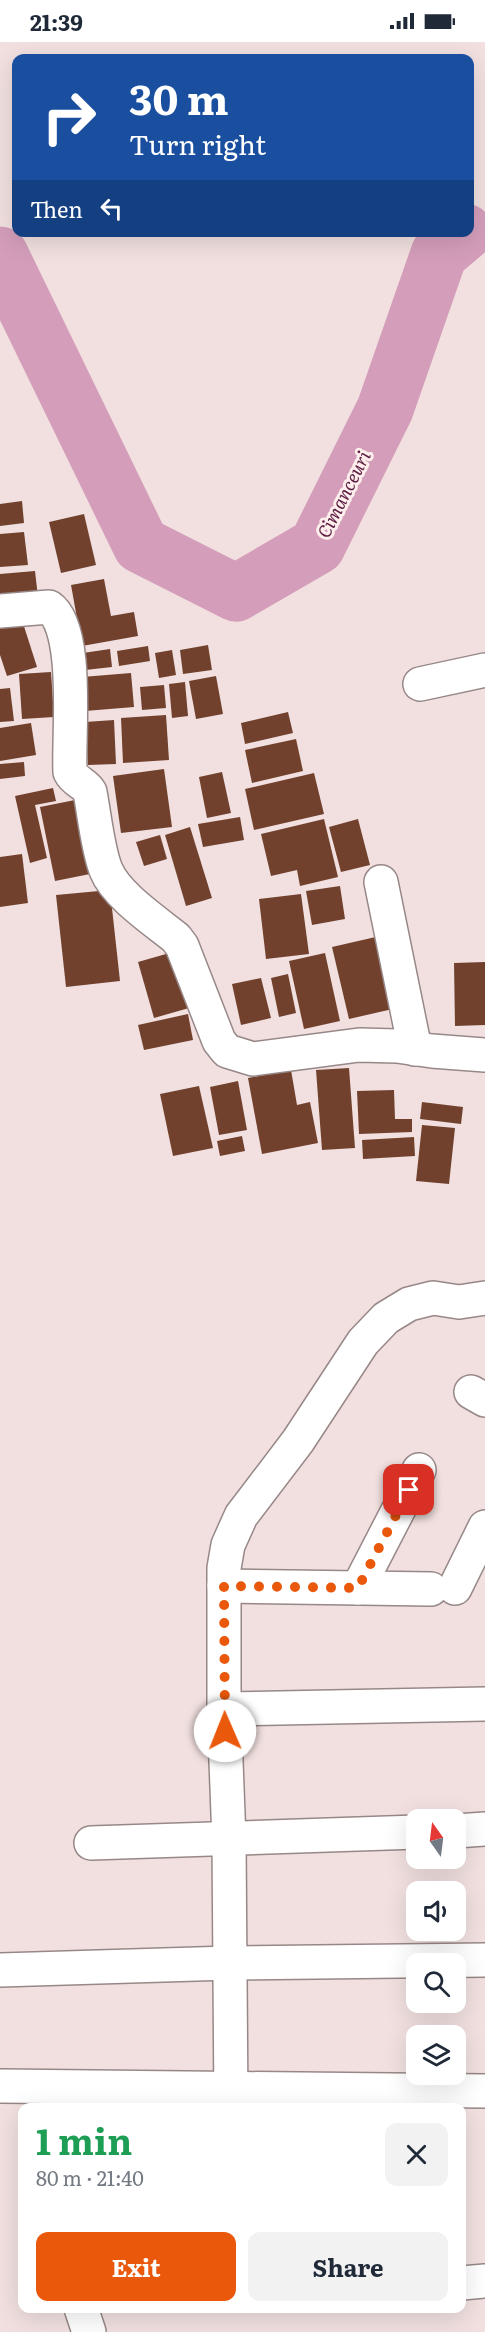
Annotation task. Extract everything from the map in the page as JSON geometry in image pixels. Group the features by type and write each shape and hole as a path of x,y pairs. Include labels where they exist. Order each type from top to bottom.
{"street":[{"path":"0,611 50,607 58,615 64,631 70,669 70,772 73,779 87,786 90,792 106,869 113,883 176,938 182,946 219,1041 227,1051 253,1059 359,1045 485,1055"},
{"path":"420,684 485,670"},
{"path":"381,882 415,1049"},
{"path":"231,2098 224,1586 228,1545 241,1516 298,1440 363,1341 386,1318 409,1304 433,1298 459,1302 485,1298"},
{"path":"358,1588 419,1470"},
{"path":"224,1586 443,1589 485,1527"},
{"path":"225,1709 485,1704"},
{"path":"466,1830 485,1829"},
{"path":"91,1843 406,1832"},
{"path":"0,1970 229,1963 485,1960"},
{"path":"0,2086 231,2098 485,2091"},
{"path":"466,2283 485,2281"},
{"path":"83,2313 89,2332"}],"building":[{"path":"22,501 24,523 0,526 0,504"},
{"path":"84,514 96,565 61,573 49,522"},
{"path":"24,532 28,565 0,567 0,534"},
{"path":"35,571 38,597 0,601 0,574"},
{"path":"104,579 111,616 134,612 138,636 82,646 71,585"},
{"path":"22,620 37,667 7,676 0,655 0,627"},
{"path":"208,645 212,670 183,674 180,650"},
{"path":"148,646 150,661 119,666 117,651"},
{"path":"110,649 112,667 85,670 83,653"},
{"path":"172,650 176,675 159,678 155,653"},
{"path":"51,672 54,717 22,719 19,674"},
{"path":"131,673 134,707 85,711 82,677"},
{"path":"216,676 223,714 196,719 189,681"},
{"path":"185,682 188,716 172,718 169,684"},
{"path":"164,685 166,708 142,710 140,687"},
{"path":"10,688 14,721 0,722 0,689"},
{"path":"288,712 293,733 245,744 241,723"},
{"path":"166,715 169,760 123,763 121,718"},
{"path":"114,720 116,764 88,765 85,722"},
{"path":"31,723 36,755 0,761 0,728"},
{"path":"296,739 303,771 252,783 245,750"},
{"path":"24,762 25,776 0,779 0,764"},
{"path":"164,769 172,827 121,833 113,776"},
{"path":"222,772 231,813 207,818 199,777"},
{"path":"314,773 324,814 254,830 245,789"},
{"path":"53,788 56,801 35,805 47,858 30,863 15,796"},
{"path":"85,798 100,872 55,881 40,807"},
{"path":"240,817 244,840 203,847 198,824"},
{"path":"324,819 338,877 300,886 297,870 271,876 261,834"},
{"path":"358,819 370,865 341,872 329,827"},
{"path":"190,827 212,898 186,906 165,835"},
{"path":"160,835 167,859 144,866 136,842"},
{"path":"22,854 28,903 0,907 0,857"},
{"path":"340,886 345,919 312,925 306,891"},
{"path":"110,890 120,981 66,987 56,895"},
{"path":"301,894 309,954 266,959 259,899"},
{"path":"380,936 397,1008 349,1019 332,947"},
{"path":"173,952 189,1008 154,1018 138,962"},
{"path":"325,953 340,1021 304,1029 289,961"},
{"path":"485,962 485,1025 455,1026 454,963"},
{"path":"288,974 296,1013 279,1017 271,978"},
{"path":"261,978 271,1018 241,1025 232,984"},
{"path":"188,1014 193,1040 144,1050 138,1025"},
{"path":"349,1068 355,1148 322,1150 316,1070"},
{"path":"291,1070 297,1105 310,1102 318,1143 262,1154 248,1078"},
{"path":"238,1081 247,1130 219,1135 210,1087"},
{"path":"199,1086 213,1148 173,1156 160,1094"},
{"path":"394,1090 395,1119 412,1119 412,1132 359,1134 357,1091"},
{"path":"422,1102 463,1107 461,1124 420,1119"},
{"path":"422,1125 455,1128 449,1184 416,1181"},
{"path":"242,1136 245,1151 220,1156 217,1141"},
{"path":"414,1137 415,1156 363,1159 362,1140"}],"waterway":[{"name":"Cimanceuri","path":"0,255 141,545 236,593 317,546 385,409 439,254 459,237"}],"route":[{"path":"225,1731 224,1586 358,1588 409,1490"}]}
